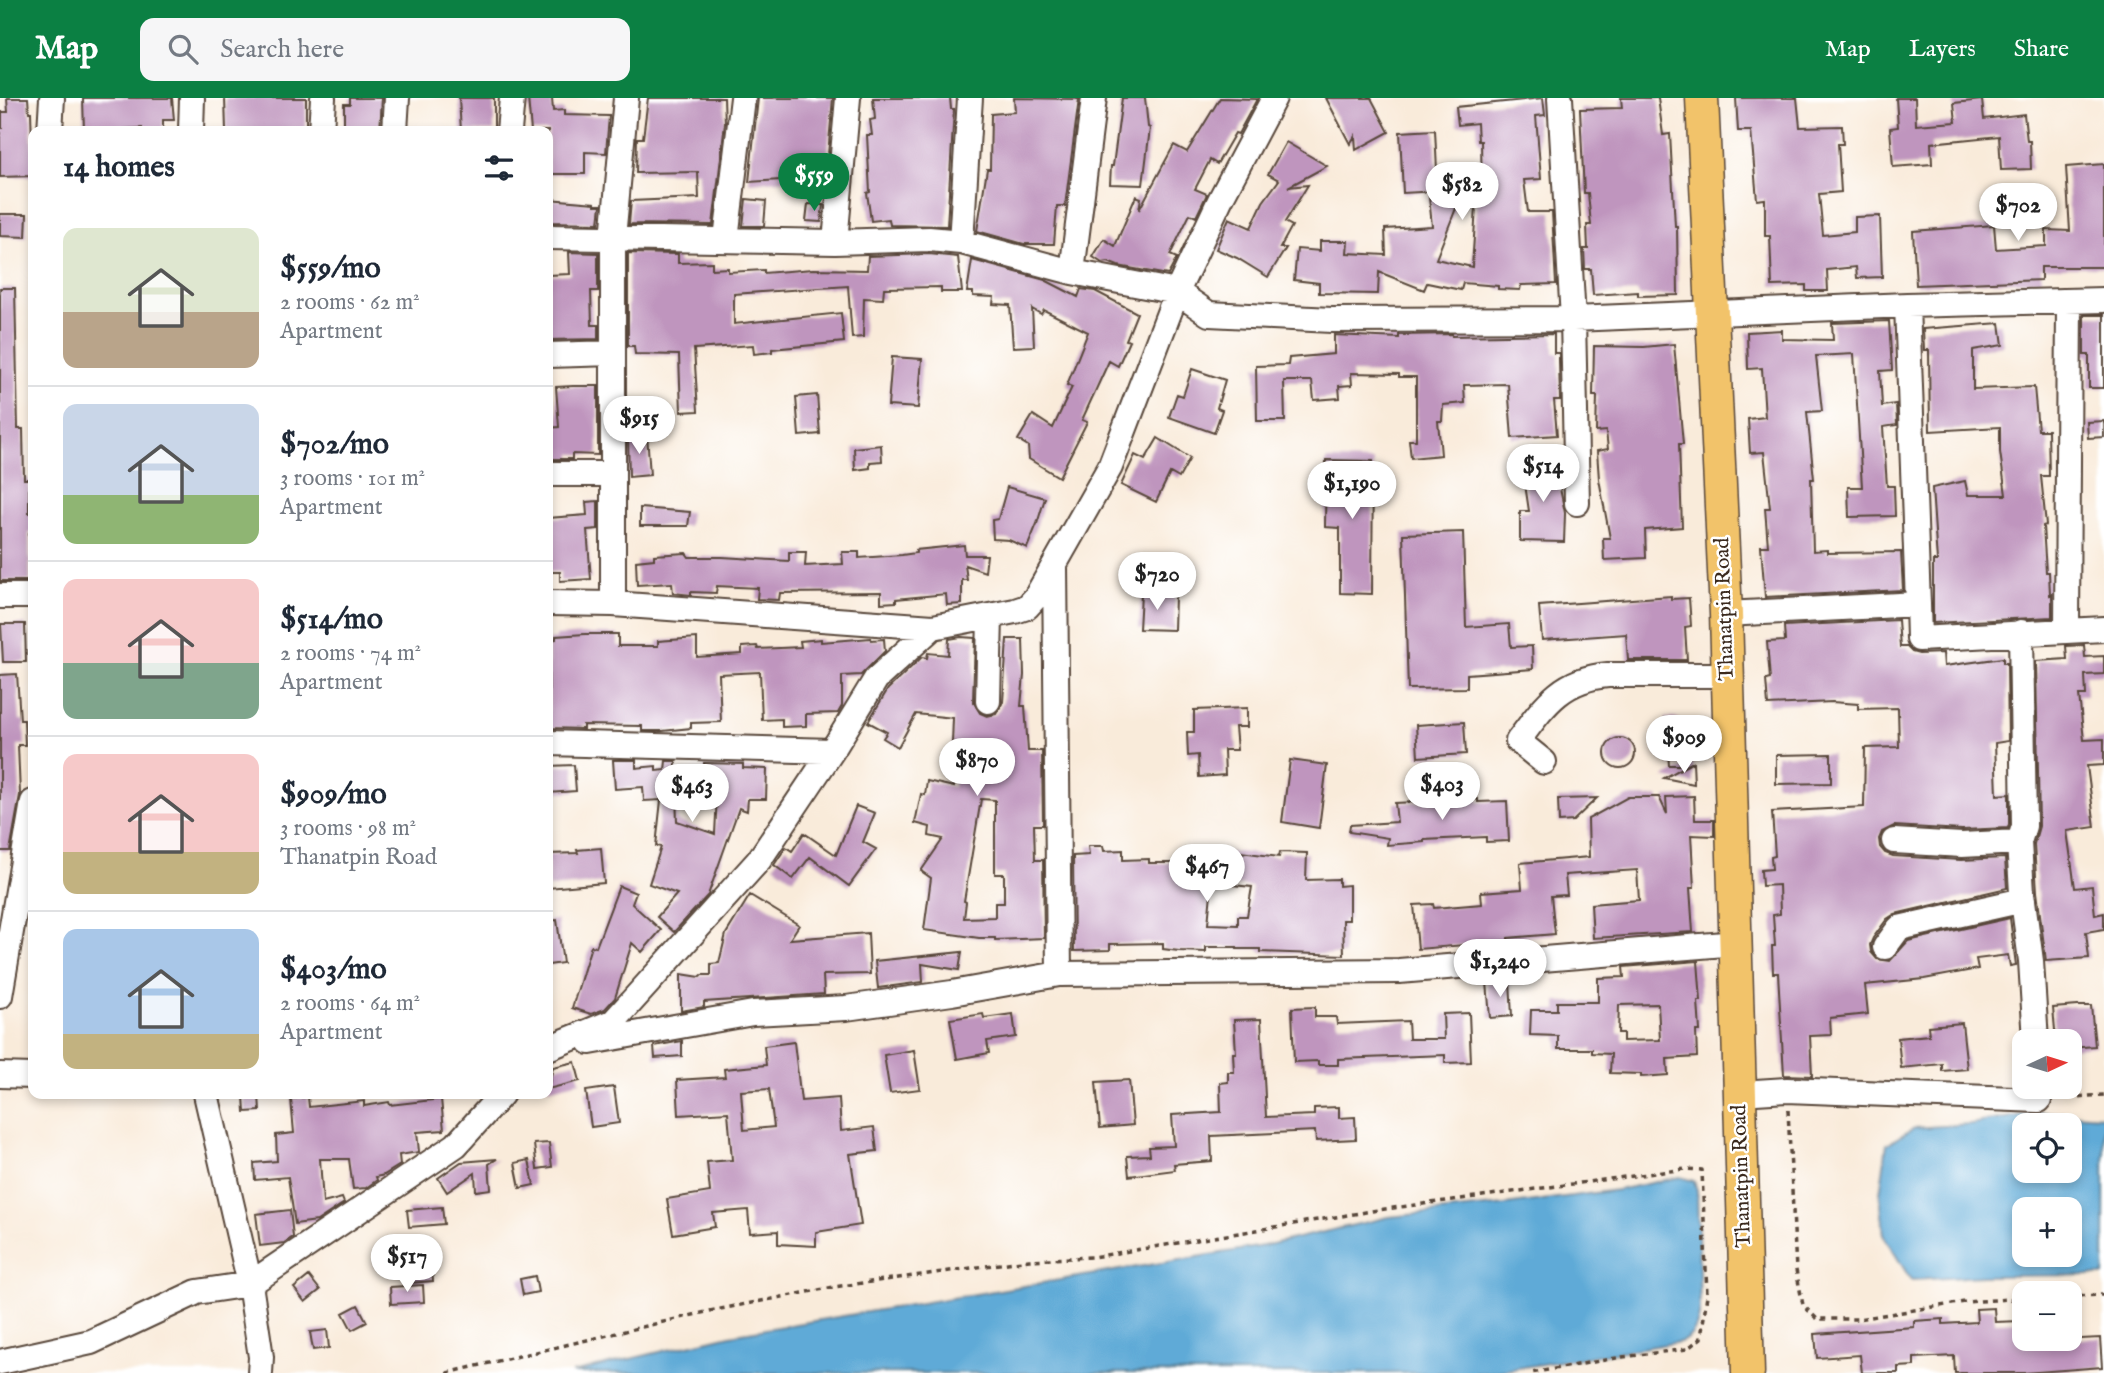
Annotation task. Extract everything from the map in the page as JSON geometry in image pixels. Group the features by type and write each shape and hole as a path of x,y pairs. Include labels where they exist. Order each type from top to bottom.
{"main road":[{"name":"Thanatpin Road","path":"1702,98 1726,614 1748,1373"}],"street":[{"path":"50,126 52,98"},
{"path":"191,126 192,98"},
{"path":"321,126 323,98"},
{"path":"395,126 397,98"},
{"path":"509,126 512,98"},
{"path":"613,604 613,238 626,98"},
{"path":"726,239 743,98"},
{"path":"835,242 848,98"},
{"path":"961,242 970,98"},
{"path":"1072,272 1094,98"},
{"path":"553,603 613,604 933,627 1027,607 1036,597 1110,467 1177,292 1220,200 1274,98"},
{"path":"1560,98 1573,319 1577,503"},
{"path":"553,237 835,242 929,239 961,242 1072,272 1177,292 1209,314 1332,320 1573,319 1907,304 2104,300"},
{"path":"2067,630 2069,300"},
{"path":"1907,304 1919,639 2104,629"},
{"path":"553,355 613,353"},
{"path":"553,474 613,474"},
{"path":"1055,564 1059,974"},
{"path":"0,596 28,596"},
{"path":"1726,614 1918,604"},
{"path":"988,701 990,616"},
{"path":"553,1047 614,1021 619,1016 759,860 876,680 933,627"},
{"path":"2021,632 2024,826 2019,842 2035,1029"},
{"path":"1544,762 1518,741 1542,709 1574,682 1590,677 1608,676 1728,675"},
{"path":"553,743 832,751"},
{"path":"0,996 28,831"},
{"path":"1894,841 1962,845 2019,842"},
{"path":"1885,947 1899,928 2019,901 2022,893"},
{"path":"553,1048 753,1013 846,1008 1059,974 1399,971 1737,943"},
{"path":"0,1074 28,1076"},
{"path":"1740,1093 1787,1090 2012,1093"},
{"path":"207,1099 250,1284 261,1357 260,1373"},
{"path":"0,1362 90,1342 197,1292 250,1284 456,1145 497,1099"}],"path":[{"path":"1787,1090 1796,1270 1803,1305 1817,1319 1858,1319 1965,1302 2012,1299"},
{"path":"2082,1094 2104,1095"},
{"path":"447,1373 710,1311 847,1285 1029,1260 1093,1257 1378,1210 1685,1169 1702,1170 1707,1295 1701,1338 1687,1349 1531,1373"},
{"path":"2082,1296 2104,1295"}],"water":[{"path":"2082,1115 2104,1116 2104,1275 1983,1276 1911,1280 1884,1236 1880,1193 1887,1144 1914,1128 1971,1124 2012,1117 2012,1183 2082,1183"},
{"path":"1680,1177 1694,1181 1697,1190 1700,1309 1692,1333 1680,1342 1487,1373 572,1373 730,1335 1263,1246 1389,1217 1617,1190"}],"building":[{"path":"7,98 28,98 31,126 28,126 28,176 0,177 0,128 2,112 8,112"},
{"path":"83,98 172,98 174,120 163,120 163,126 84,126"},
{"path":"225,98 306,98 306,126 226,126"},
{"path":"350,98 382,98 380,126 344,126 344,104 350,104"},
{"path":"459,98 494,98 494,126 461,126"},
{"path":"528,98 552,98 553,111 564,110 564,115 609,116 606,153 585,152 585,174 553,174 553,126 531,126"},
{"path":"648,98 724,98 725,123 713,225 629,224 631,201 699,198 698,172 636,173 637,138 643,138"},
{"path":"758,98 833,98 826,177 749,182"},
{"path":"873,98 950,98 951,109 954,109 947,226 890,225 889,219 871,221 867,193 870,192 867,135 872,135 870,120 875,119"},
{"path":"1014,98 1079,99 1065,206 1057,206 1054,244 1024,244 977,231 987,169 990,169 991,114 1015,112"},
{"path":"1122,98 1145,98 1150,128 1143,185 1110,184"},
{"path":"1220,98 1257,99 1238,134 1235,133 1217,164 1210,160 1195,189 1207,194 1196,217 1190,214 1170,255 1177,258 1168,275 1102,263 1093,257 1104,239 1115,246 1136,196 1141,198 1139,210 1174,145 1187,152"},
{"path":"1326,98 1371,98 1389,132 1356,150 1355,136 1350,144"},
{"path":"1543,98 1545,115 1536,116 1541,179 1524,180 1528,212 1552,212 1556,284 1521,285 1520,290 1463,283 1461,290 1427,283 1424,290 1379,272 1378,294 1319,293 1319,283 1294,280 1297,249 1320,251 1320,241 1348,241 1347,253 1386,255 1385,229 1432,226 1429,197 1462,193 1436,259 1472,267 1477,192 1482,191 1481,141 1478,141 1477,123 1458,125 1456,107"},
{"path":"1621,98 1658,98 1663,135 1670,134 1677,226 1678,295 1638,296 1638,292 1593,295 1591,269 1585,269 1587,225 1591,225 1588,193 1584,193 1580,109 1622,108"},
{"path":"1736,98 1797,98 1800,127 1842,126 1843,144 1838,144 1841,192 1819,194 1823,235 1855,232 1855,217 1880,216 1882,277 1857,278 1856,267 1827,270 1828,291 1806,291 1806,285 1772,286 1770,236 1765,236 1765,199 1757,200 1751,131 1738,131"},
{"path":"1896,98 1915,98 1916,125 1956,122 1954,103 1982,100 1984,119 2024,114 2027,141 2030,141 2031,169 2001,170 1999,136 1931,143 1932,164 1893,167 1890,128 1898,127"},
{"path":"1435,130 1438,191 1403,193 1400,132"},
{"path":"1286,142 1327,166 1288,187 1308,185 1285,222 1292,226 1280,248 1286,248 1268,277 1216,249 1229,218 1251,228 1263,202 1279,180 1268,174"},
{"path":"2104,164 2104,267 2041,267 2041,280 1916,285 1913,231 1994,225 1996,249 2046,246 2046,230 2070,231 2066,167"},
{"path":"553,199 601,205 599,223 553,222"},
{"path":"746,199 766,201 764,226 743,226"},
{"path":"808,204 823,205 821,222 806,221"},
{"path":"0,214 27,214 26,237 0,236"},
{"path":"569,252 598,253 598,291 591,291 592,325 598,325 598,339 553,340 553,275 570,274"},
{"path":"628,253 678,254 678,263 712,262 712,269 728,268 728,272 764,270 764,273 813,269 867,270 868,256 929,254 958,257 962,292 941,292 941,287 884,288 883,299 864,298 863,337 852,338 848,286 734,294 734,324 841,313 844,342 772,349 772,352 754,354 753,345 694,349 698,411 681,412 679,355 635,354 634,346 628,346"},
{"path":"972,260 1045,280 1078,297 1081,289 1095,291 1137,313 1118,366 1109,361 1082,420 1087,422 1059,477 1029,459 1028,446 1018,440 1033,415 1053,428 1072,387 1067,385 1088,332 1044,310 1041,314 1032,309 1034,346 1013,347 1010,305 993,304 994,297 973,296 973,292 967,292"},
{"path":"0,288 15,288 18,429 23,429 24,479 28,479 28,581 0,581"},
{"path":"2084,315 2104,315 2104,388 2089,388 2089,355 2084,355"},
{"path":"1889,321 1892,370 1880,371 1882,406 1896,404 1897,425 1883,427 1887,486 1894,486 1895,516 1849,517 1848,487 1862,487 1854,354 1816,356 1822,411 1807,412 1814,479 1811,479 1813,551 1901,552 1903,590 1765,597 1761,546 1768,546 1765,508 1770,508 1764,452 1750,453 1748,419 1765,417 1762,368 1748,369 1747,332 1782,330 1782,339 1833,340 1832,323"},
{"path":"2000,323 2003,345 1973,350 1973,389 2034,387 2038,430 2048,430 2049,476 2041,476 2046,525 2043,526 2046,572 2049,572 2050,595 2052,594 2052,617 1933,623 1933,561 1937,561 1932,488 1965,481 1968,495 2006,495 2000,452 2000,427 1930,431 1929,350 1924,350 1923,329"},
{"path":"1554,334 1554,353 1559,353 1560,400 1554,400 1557,435 1512,438 1508,384 1464,385 1465,403 1443,405 1442,421 1438,421 1441,455 1411,458 1409,440 1416,440 1416,377 1399,377 1399,374 1351,373 1352,385 1339,386 1340,398 1314,400 1312,381 1284,381 1285,421 1257,421 1256,366 1288,365 1289,358 1334,354 1334,335 1399,338 1399,335"},
{"path":"1674,344 1683,444 1679,444 1682,527 1645,530 1646,558 1604,560 1603,538 1610,538 1599,479 1597,451 1608,449 1606,431 1596,432 1597,396 1593,396 1594,346 1644,347"},
{"path":"892,357 922,359 918,408 888,406"},
{"path":"1192,369 1225,380 1217,408 1222,410 1214,433 1169,417 1177,394 1183,396"},
{"path":"598,386 598,455 572,454 572,459 553,459 553,428 559,427 556,387"},
{"path":"817,395 820,434 799,436 796,397"},
{"path":"2104,421 2104,437 2088,438 2087,422"},
{"path":"647,434 650,475 629,477 628,436"},
{"path":"1158,438 1190,458 1179,478 1170,473 1156,502 1121,485 1135,455 1145,460"},
{"path":"881,445 882,461 870,462 870,468 855,470 854,448"},
{"path":"1554,459 1565,513 1564,542 1520,541 1520,511 1529,511 1522,464"},
{"path":"1326,460 1373,461 1372,594 1340,593 1340,528 1325,527"},
{"path":"1007,487 1045,498 1027,548 1009,540 993,539 992,520 998,519"},
{"path":"598,501 598,529 587,530 591,579 560,581 560,572 553,572 553,518 587,515 586,502"},
{"path":"640,508 690,512 688,526 640,526"},
{"path":"1463,532 1466,627 1509,624 1511,647 1532,646 1533,669 1467,674 1467,688 1408,689 1403,534"},
{"path":"964,545 965,555 987,555 985,572 965,565 967,580 962,580 962,604 947,605 946,594 881,603 881,592 780,593 779,600 757,599 758,588 717,586 716,593 691,592 691,595 673,593 672,583 637,585 636,561 654,559 654,555 686,553 689,557 789,561 789,552 806,552 805,566 843,564 842,552 859,552 859,558 902,555 916,553 916,550"},
{"path":"1141,594 1175,596 1174,630 1139,629"},
{"path":"1671,596 1671,599 1689,598 1691,626 1685,627 1687,660 1628,660 1626,634 1542,640 1539,606"},
{"path":"1898,620 1900,647 1907,647 1919,654 1943,653 1944,666 2003,658 2003,663 2007,663 2008,741 1995,743 1997,795 2009,794 2009,824 2008,828 1962,830 1894,826 1882,832 1880,847 1893,856 1961,860 2005,858 2007,888 1895,914 1887,919 1873,938 1871,952 1877,959 1890,961 1908,941 2010,918 2016,965 2010,966 2008,955 1976,959 1978,969 1924,979 1865,985 1868,1014 1830,1018 1831,1035 1810,1036 1812,1076 1784,1075 1778,973 1773,973 1772,946 1775,946 1773,915 1780,914 1779,885 1762,886 1761,870 1772,869 1771,857 1775,856 1772,812 1864,807 1865,748 1899,747 1898,708 1858,709 1858,704 1832,702 1768,705 1766,680 1770,679 1767,642 1785,641 1784,626"},
{"path":"1,624 25,624 26,662 3,662"},
{"path":"618,634 618,646 658,646 658,641 697,638 697,657 742,654 742,647 801,647 800,641 821,639 821,642 884,639 885,651 861,675 842,676 842,706 838,713 806,714 806,726 782,727 782,719 762,720 760,672 719,674 721,722 691,723 691,728 662,731 642,731 642,726 583,725 583,729 553,728 553,639 556,636"},
{"path":"975,638 973,701 980,713 987,716 996,714 1003,702 1007,639 1023,639 1021,706 1025,706 1028,751 1042,751 1043,825 1034,825 1035,860 1043,860 1044,938 995,940 924,930 931,878 921,871 943,839 929,836 930,827 915,823 921,794 925,795 927,781 954,787 954,774 958,774 958,744 952,744 953,718 916,714 898,747 883,738 887,732 868,722 888,689 922,657 927,658 928,653 948,655 949,639","holes":["981,799 995,800 995,874 1004,874 1004,903 995,903 995,917 964,918 964,901"]},
{"path":"2084,645 2085,657 2104,656 2104,674 2085,675 2086,695 2079,695 2084,740 2104,739 2104,765 2087,766 2095,827 2067,831 2075,888 2092,886 2095,915 2104,913 2104,929 2086,932 2089,958 2046,961 2034,844 2039,826 2036,661 2067,659 2066,646"},
{"path":"17,674 20,720 24,720 25,745 18,745 20,795 10,851 0,851 0,675"},
{"path":"1247,708 1247,727 1235,727 1237,750 1224,750 1225,775 1199,777 1198,755 1188,756 1187,732 1194,732 1194,710"},
{"path":"1665,718 1680,719 1680,736 1694,735 1695,751 1680,752 1680,765 1669,765"},
{"path":"1464,722 1466,754 1418,757 1416,725"},
{"path":"1620,738 1631,742 1635,753 1631,764 1620,768 1609,764 1605,753 1609,742"},
{"path":"1831,754 1831,783 1776,784 1776,755"},
{"path":"613,760 636,760 636,768 656,766 656,771 665,770 666,761 676,761 676,771 704,770 704,763 743,764 743,768 767,769 766,799 748,799 747,811 739,808 708,895 674,932 657,917 677,894 649,884 661,847 656,846 661,800 644,801 643,787 615,789","holes":["717,795 715,834 677,821 676,796"]},
{"path":"1290,760 1327,765 1319,828 1282,822"},
{"path":"1693,762 1694,784 1664,778"},
{"path":"574,765 576,791 553,793 553,766"},
{"path":"1694,796 1695,820 1714,820 1714,836 1691,835 1693,932 1593,938 1591,904 1639,900 1637,870 1565,875 1567,895 1551,896 1555,934 1483,943 1484,949 1464,951 1464,945 1418,949 1414,905 1433,904 1434,908 1482,904 1481,892 1522,889 1520,863 1589,857 1588,819 1628,797 1659,797 1667,814 1666,797"},
{"path":"1597,798 1573,821 1559,822 1558,799"},
{"path":"1478,799 1478,802 1507,801 1509,841 1486,842 1486,837 1387,845 1388,838 1349,832 1350,825 1397,822 1395,803"},
{"path":"856,806 875,813 863,842 876,849 849,886 810,857 793,879 774,865 786,847 792,851 804,833 836,855"},
{"path":"1088,846 1103,846 1104,851 1123,850 1123,860 1149,859 1149,863 1189,863 1189,853 1240,852 1279,857 1280,852 1307,853 1306,880 1339,879 1339,886 1349,885 1349,920 1343,920 1344,955 1260,952 1260,949 1237,947 1206,947 1206,952 1179,951 1163,949 1163,943 1110,944 1110,950 1074,951 1073,856 1089,855","holes":["1212,883 1252,887 1247,916 1238,916 1238,925 1208,924"]},
{"path":"601,848 604,883 553,888 553,854 578,853 577,850"},
{"path":"619,886 636,893 632,904 661,930 642,952 632,943 615,998 605,1009 591,1014 572,1008 591,946 596,947"},
{"path":"750,895 799,925 790,939 868,933 870,974 823,975 824,994 704,1002 704,1007 681,1011 681,974 700,977 711,975 711,964 719,963 726,934"},
{"path":"553,920 557,920 563,963 553,964"},
{"path":"962,952 959,970 922,964 923,982 878,988 875,961"},
{"path":"1698,961 1701,1001 1698,1001 1700,1031 1696,1031 1697,1057 1667,1059 1668,1075 1641,1077 1641,1074 1610,1073 1611,1054 1592,1053 1592,1049 1558,1049 1558,1036 1530,1035 1531,1010 1557,1010 1557,1002 1598,1002 1598,978 1624,977 1623,967","holes":["1658,1004 1660,1040 1623,1041 1623,1033 1618,1033 1619,1005"]},
{"path":"1510,981 1512,1016 1490,1018 1487,982"},
{"path":"2091,1006 2095,1046 2082,1047 2082,1029 2055,1029 2053,1008"},
{"path":"1315,1007 1315,1017 1336,1017 1337,1024 1408,1021 1409,1039 1444,1039 1443,1014 1469,1013 1471,1062 1445,1063 1445,1055 1338,1059 1338,1065 1318,1065 1318,1061 1294,1062 1292,1008"},
{"path":"983,1014 984,1018 1013,1014 1016,1037 987,1041 989,1053 957,1059 950,1019"},
{"path":"1261,1019 1266,1117 1314,1115 1314,1108 1339,1107 1339,1118 1355,1117 1356,1139 1316,1141 1315,1131 1211,1136 1212,1161 1174,1164 1175,1170 1129,1176 1127,1156 1150,1155 1149,1147 1174,1146 1172,1115 1221,1112 1220,1083 1228,1082 1228,1072 1234,1072 1234,1020"},
{"path":"1962,1023 1967,1069 1942,1071 1942,1064 1901,1068 1898,1038 1929,1035 1928,1026"},
{"path":"682,1041 682,1056 655,1058 654,1046"},
{"path":"794,1042 801,1101 839,1098 841,1131 874,1127 877,1151 850,1154 861,1225 816,1232 816,1246 778,1244 778,1231 750,1233 748,1210 713,1213 715,1227 673,1234 667,1199 710,1192 707,1162 732,1160 728,1112 679,1115 677,1080 725,1077 724,1069 766,1065 764,1046","holes":["769,1089 774,1127 744,1130 741,1091"]},
{"path":"914,1050 920,1089 890,1093 884,1055"},
{"path":"575,1062 580,1081 553,1088 553,1067"},
{"path":"1129,1080 1133,1125 1100,1128 1096,1082"},
{"path":"614,1087 619,1123 591,1127 586,1091"},
{"path":"244,1099 259,1099 260,1111 245,1112"},
{"path":"291,1099 308,1099 309,1107 364,1101 364,1106 389,1102 390,1105 441,1099 444,1130 417,1132 419,1152 399,1155 400,1165 376,1177 377,1180 366,1188 353,1189 349,1159 320,1159 323,1203 342,1198 344,1203 317,1221 295,1224 288,1177 255,1180 254,1163 277,1161 276,1135 294,1133"},
{"path":"549,1143 552,1167 537,1169 534,1144"},
{"path":"497,1159 489,1164 491,1189 476,1191 475,1173 447,1192 438,1178 461,1162"},
{"path":"529,1160 534,1185 520,1188 515,1163"},
{"path":"442,1207 444,1224 409,1227 407,1210"},
{"path":"290,1210 293,1237 284,1243 260,1246 256,1214"},
{"path":"431,1260 433,1281 409,1283 408,1262"},
{"path":"309,1276 320,1290 305,1302 294,1288"},
{"path":"535,1276 538,1292 523,1295 520,1279"},
{"path":"423,1285 424,1302 391,1304 390,1287"},
{"path":"358,1305 367,1322 352,1330 343,1313"},
{"path":"1994,1308 1995,1322 2012,1321 2012,1351 2082,1351 2082,1339 2100,1338 2102,1367 2024,1373 1955,1373 1954,1356 1914,1358 1914,1366 1898,1367 1898,1373 1862,1373 1860,1355 1817,1358 1815,1334 1914,1327 1914,1321 1943,1319 1943,1324 1977,1322 1976,1309"},
{"path":"327,1330 329,1348 313,1350 310,1332"}]}
